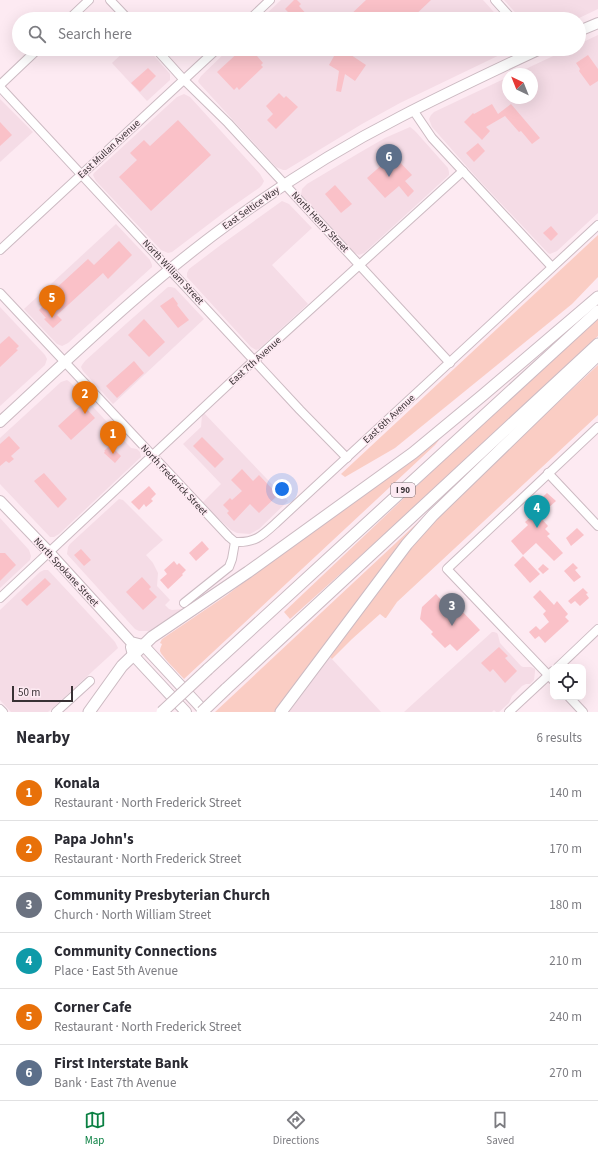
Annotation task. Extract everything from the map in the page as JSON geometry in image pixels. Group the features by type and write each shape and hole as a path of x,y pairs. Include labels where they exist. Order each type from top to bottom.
{"highway":[{"path":"89,712 122,666 152,636 248,572 412,453 598,297"},
{"name":"I 90","path":"162,712 598,311"},
{"name":"I 90","path":"202,712 598,344"},
{"path":"281,712 407,544 433,515 598,355"}],"main road":[{"path":"586,28 598,23"},
{"name":"East Seltice Way","path":"0,422 170,269 231,222 285,185 346,147 413,110 525,56"},
{"name":"North Spokane Street","path":"0,501 131,642 143,646 205,712"},
{"path":"131,642 132,655 186,712"}],"street":[{"path":"76,12 89,0"},
{"path":"110,0 121,12"},
{"path":"257,12 270,0"},
{"path":"495,0 506,12"},
{"path":"0,86 31,56"},
{"name":"North Henry Street","path":"162,56 184,80 228,123 450,363"},
{"name":"East Mullan Avenue","path":"0,250 210,56"},
{"name":"North William Street","path":"0,86 300,410 347,458"},
{"path":"413,110 432,138 552,267"},
{"name":"East 7th Avenue","path":"0,598 255,360 463,171"},
{"name":"East 6th Avenue","path":"235,542 251,541 261,537 598,224"},
{"name":"North Frederick Street","path":"0,293 64,363 235,542"},
{"path":"550,674 447,569 598,427"},
{"path":"548,473 598,526"},
{"path":"184,603 229,567 235,542"},
{"path":"561,664 598,629"},
{"path":"509,712 550,678"},
{"path":"56,712 90,681"},
{"path":"572,700 583,712"},
{"path":"0,709 3,712"}],"shaded area":[{"path":"281,0 483,0 494,12 268,12"},
{"path":"504,0 598,0 598,9 586,15 586,12 515,12"},
{"path":"598,35 598,213 557,251 550,254 476,177 432,127 429,119 434,112 502,80 502,104 538,104 538,68 528,68 553,56 586,56 586,41"},
{"path":"120,56 154,56 170,74 170,80 147,101 112,63"},
{"path":"222,56 497,56 400,103 286,170 276,167 199,83 198,81 201,76"},
{"path":"184,94 190,97 260,174 264,181 259,188 172,252 168,253 161,250 96,181 93,175 177,97"},
{"path":"0,99 33,132 0,162"},
{"path":"410,127 448,168 449,175 364,253 359,255 355,253 301,195 302,189 307,184 385,138"},
{"path":"282,201 289,204 312,228 272,265 308,304 259,349 256,350 251,347 187,277 187,273 189,269"},
{"path":"116,224 150,260 152,267 68,343 62,346 57,344 24,309"},
{"path":"598,235 598,277 572,304 395,448 345,477 341,474"},
{"path":"168,287 175,288 204,319 113,404 81,367 85,361"},
{"path":"0,307 47,359 45,365 0,406"},
{"path":"598,316 598,336 376,542 290,619 284,612"},
{"path":"598,365 598,415 397,602 386,618 380,614 332,659 330,657 417,538 445,508"},
{"path":"67,380 131,448 137,449 140,452 141,457 59,534 54,537 50,537 0,484 0,438 61,382"},
{"path":"204,413 288,501 259,529 250,534 237,533 231,530 202,503 221,484 183,444 201,427 202,415"},
{"path":"439,440 435,445 184,679 164,657 160,651 162,644 160,643 162,639 227,595 295,543"},
{"path":"119,499 123,500 163,540 146,555 153,563 158,573 157,586 170,600 165,605 172,610 184,609 152,631 139,631 135,629 67,554 70,544"},
{"path":"429,512 276,712 215,712"},
{"path":"0,518 29,550 31,556 30,560 0,588"},
{"path":"48,570 115,642 118,648 48,712 11,712 0,700 0,610 40,572"},
{"path":"492,632 497,633 500,643 521,666 535,669 534,680 530,684 522,686 512,696 509,703 499,712 494,710 492,712 404,712"},
{"path":"330,657 344,672 381,712 289,712"}],"building":[{"path":"294,0 297,0 301,4 299,6 305,12 288,12 285,9"},
{"path":"366,0 431,0 418,12 353,12"},
{"path":"588,55 598,69 598,81 590,86 579,71 580,69 576,63"},
{"path":"234,56 257,56 263,63 261,65 263,67 239,90 237,87 234,90 217,72"},
{"path":"334,56 352,56 366,65 355,81 345,74 341,92 336,91 339,71 329,65"},
{"path":"148,68 156,76 140,92 131,83"},
{"path":"279,93 284,98 286,96 298,107 276,129 267,120 273,114 266,106"},
{"path":"492,104 498,114 511,104 540,138 532,144 505,116 486,127 490,131 482,140 464,122 473,113 474,114"},
{"path":"178,120 211,155 151,211 119,177 137,160 130,153 144,140 150,146"},
{"path":"0,122 12,135 0,146"},
{"path":"478,143 485,151 474,162 466,153"},
{"path":"393,155 412,175 405,181 414,191 408,197 399,186 385,198 367,178"},
{"path":"335,185 352,204 341,213 325,194"},
{"path":"551,226 558,234 551,241 543,233"},
{"path":"119,241 132,255 108,279 103,273 57,315 62,320 53,328 44,319 46,318 39,310 42,307 39,304 88,259 94,265"},
{"path":"173,297 178,304 177,305 189,320 178,328 160,306"},
{"path":"144,319 165,342 149,357 128,335"},
{"path":"9,336 19,346 16,349 18,350 0,367 0,344"},
{"path":"134,361 144,373 117,398 106,386"},
{"path":"82,404 95,418 71,440 58,426"},
{"path":"9,436 20,448 11,456 14,459 9,463 6,461 0,466 0,444"},
{"path":"202,437 224,459 215,468 193,446"},
{"path":"110,445 121,456 115,463 104,453"},
{"path":"242,469 253,481 259,475 278,495 259,513 250,504 234,521 227,513 229,511 223,505 230,498 232,500 242,491 231,480"},
{"path":"44,473 67,499 58,508 34,481"},
{"path":"149,486 156,494 151,499 153,501 146,507 144,504 139,510 131,502"},
{"path":"547,493 556,501 547,509 538,501"},
{"path":"533,515 537,520 540,517 548,526 545,529 550,534 547,536 563,553 554,561 536,543 523,555 511,541 528,525 525,522"},
{"path":"577,528 584,535 571,546 566,538"},
{"path":"202,541 209,549 196,561 189,553"},
{"path":"81,549 91,560 84,566 74,555"},
{"path":"0,553 5,553 16,565 0,581"},
{"path":"523,556 540,574 530,583 514,565"},
{"path":"174,561 177,565 179,563 186,570 182,574 183,575 168,589 160,580 167,574 164,570"},
{"path":"573,563 578,568 575,570 581,577 574,582 564,571"},
{"path":"543,564 549,569 543,574 538,569"},
{"path":"142,577 151,587 149,589 157,597 143,610 126,592"},
{"path":"45,578 51,584 27,606 21,600"},
{"path":"583,588 588,593 586,594 589,598 580,606 575,601 571,604 568,601"},
{"path":"540,590 554,605 557,601 568,614 565,617 569,621 545,643 539,636 535,639 529,632 536,626 540,630 549,622 543,614 546,611 533,597"},
{"path":"436,594 453,614 459,608 480,630 457,651 450,644 445,648 431,634 433,632 420,619 422,607"},
{"path":"499,647 508,656 505,658 517,671 505,683 493,669 490,672 481,663"}],"place":[{"name":"First Interstate Bank","path":"389,177"},
{"name":"Corner Cafe","path":"52,318"},
{"name":"Papa John's","path":"85,414"},
{"name":"Konala","path":"113,454"},
{"name":"Community Connections","path":"537,528"},
{"name":"Community Presbyterian Church","path":"452,626"}]}
